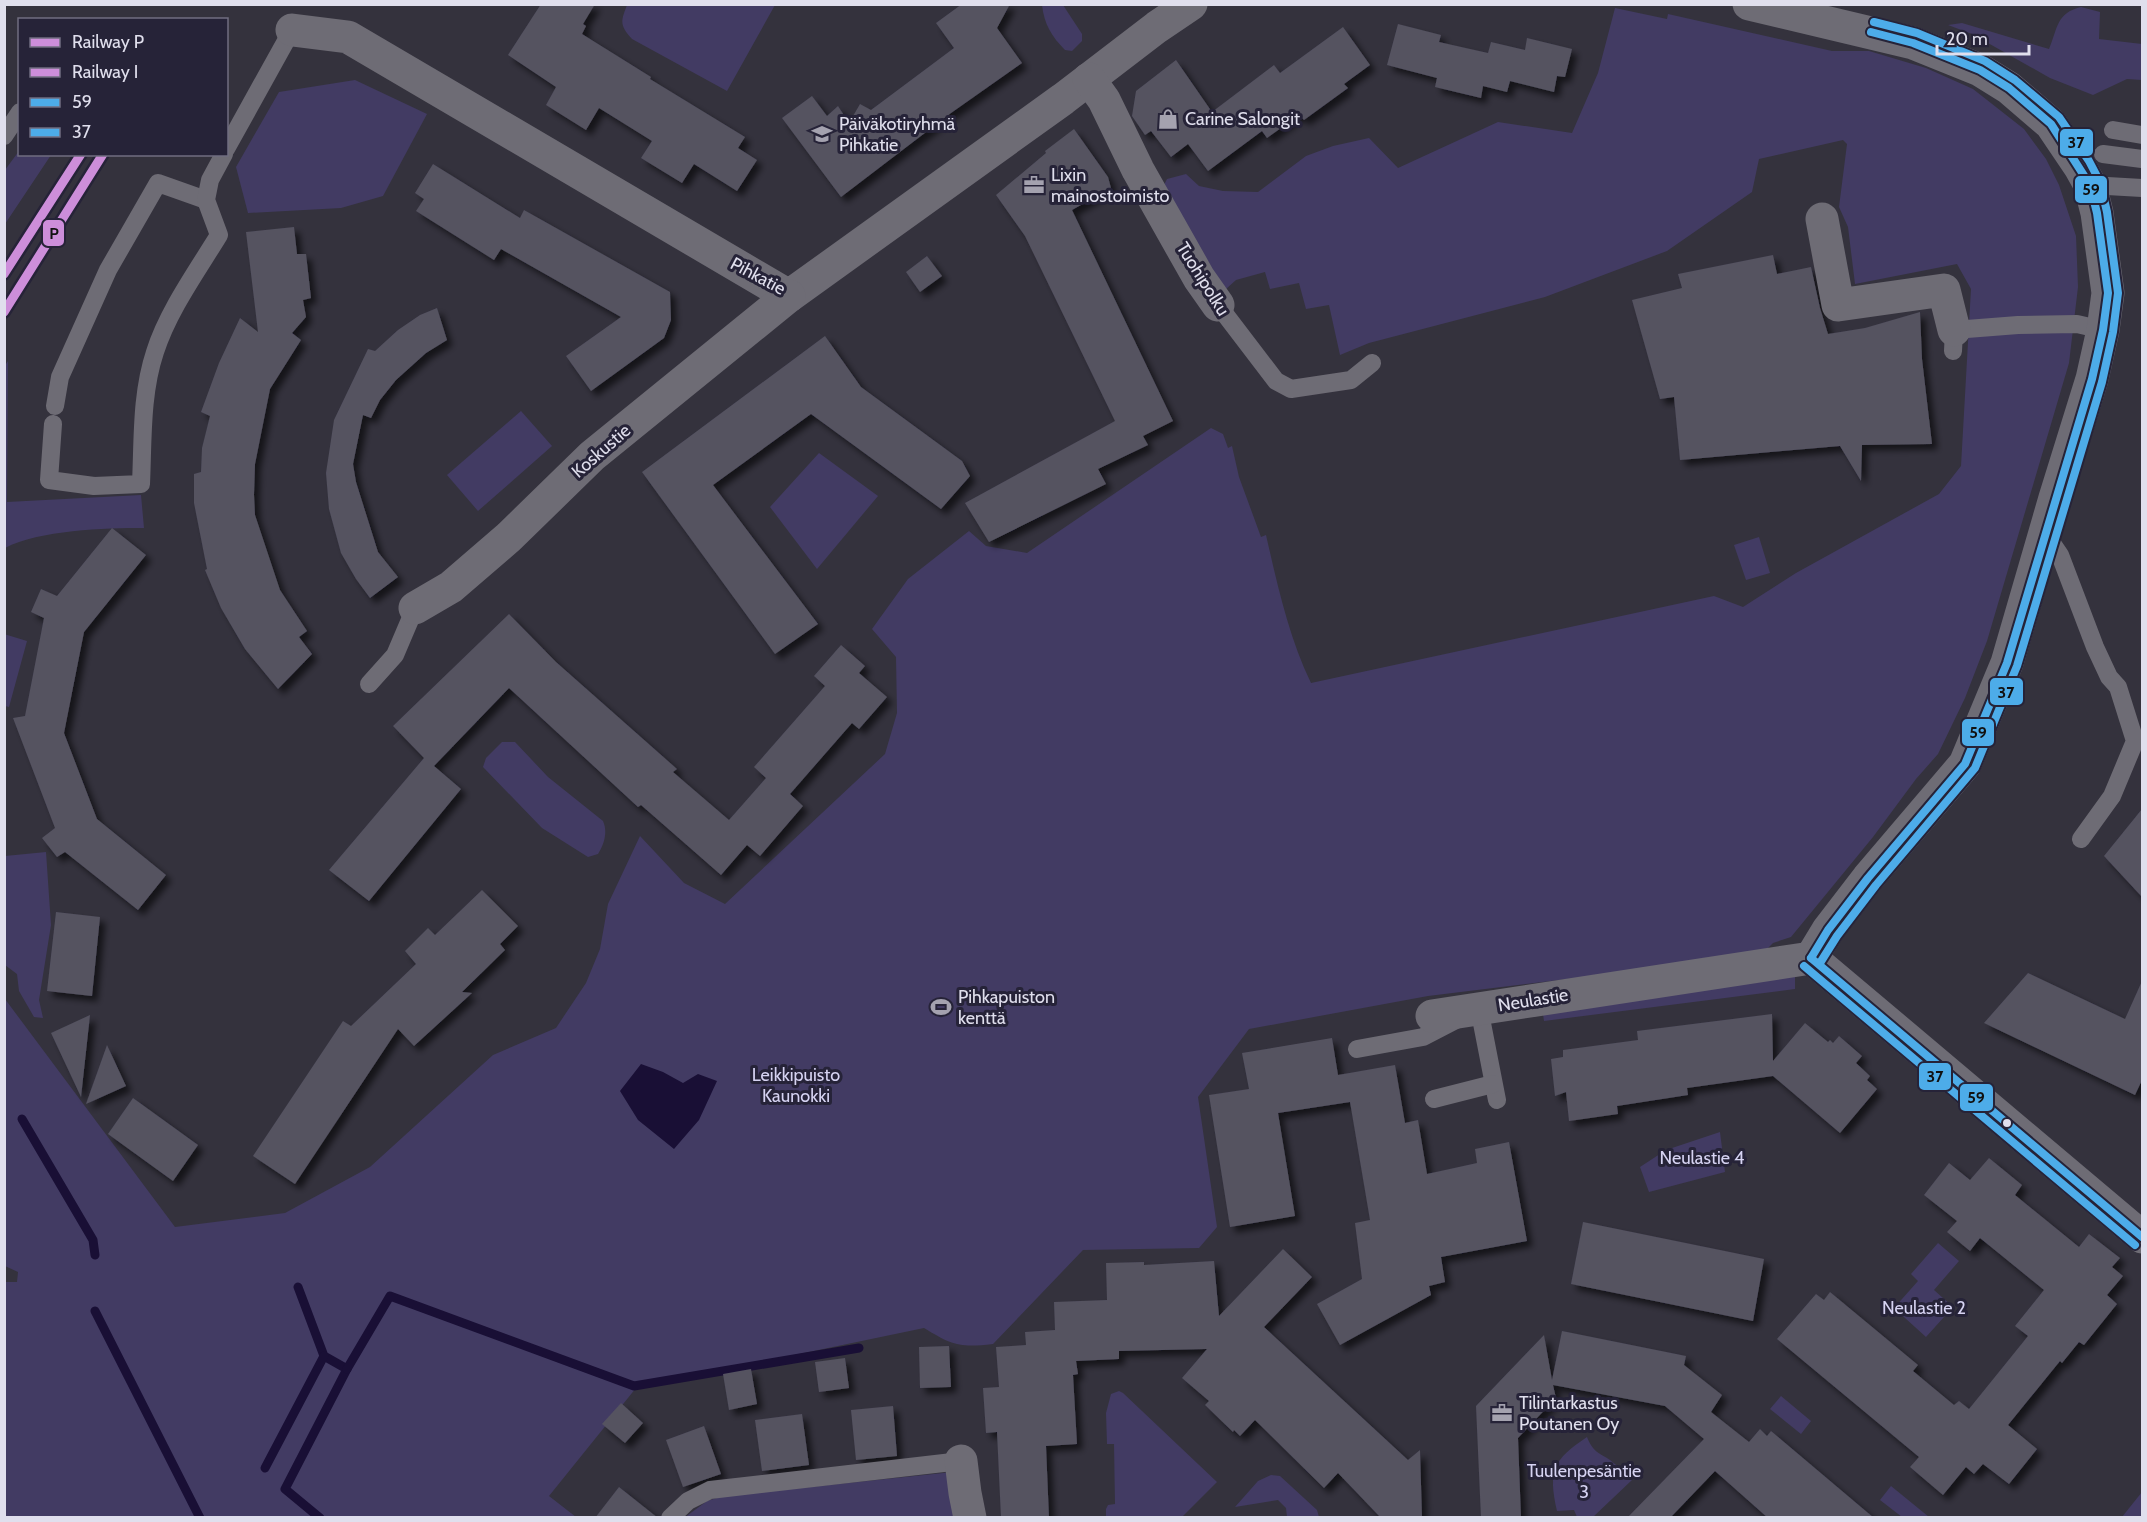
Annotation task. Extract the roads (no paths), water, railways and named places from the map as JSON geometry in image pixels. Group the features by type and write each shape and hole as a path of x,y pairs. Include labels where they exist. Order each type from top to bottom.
{"street":[{"name":"Pihkatie","path":"292,30 348,37 789,296 1191,4"},
{"path":"1749,4 1872,18 1936,52 1980,70 2009,88 2051,124 2090,185 2097,213 2108,293 2103,330 2092,379 2007,663 1965,764 1868,878 1828,930 1810,958 2142,1237"},
{"name":"Tuohipolku","path":"1089,79 1104,100 1138,170 1199,278 1218,305"},
{"path":"1822,219 1838,305 1944,290 1954,340"},
{"name":"Koskustie","path":"414,608 451,587 509,537 592,456 789,296"},
{"name":"Neulastie","path":"1432,1016 1810,958"},
{"path":"961,1461 970,1518"}],"lane":[{"path":"228,145 292,30"},
{"path":"4,136 18,115"},
{"path":"2113,130 2142,135"},
{"path":"2103,154 2142,159"},
{"path":"53,424 49,480 94,486 141,484 145,395 155,351 179,299 219,235 206,200 210,180 223,156"},
{"path":"55,406 60,377 108,270 158,183 206,200"},
{"path":"2090,185 2142,188"},
{"name":"Tuohipolku","path":"1218,305 1276,381 1292,389 1351,380 1372,363"},
{"path":"1954,340 2018,325 2077,324 2103,330"},
{"path":"2045,533 2060,555 2095,647 2109,676 2118,687 2135,741 2112,796 2081,839"},
{"path":"369,684 395,655 414,608"},
{"path":"1357,1049 1423,1037 1479,1008 1495,1092 1434,1099"},
{"path":"670,1518 688,1500 710,1490 961,1461"}],"waterway":[{"path":"22,1119 93,1240 95,1255"},
{"path":"298,1287 324,1356 347,1369 285,1489 320,1518"},
{"path":"347,1369 390,1296 634,1386 859,1348"},
{"path":"95,1311 200,1518"},
{"path":"265,1468 324,1356"}],"rail line":[{"name":"I","path":"4,274 80,156"},
{"name":"P","path":"4,312 102,156"}],"place":[{"name":"Carine Salongit","path":"1168,119"},
{"name":"Päiväkotiryhmä Pihkatie","path":"822,134"},
{"name":"Lixin mainostoimisto","path":"1034,185"},
{"name":"Pihkapuiston kenttä","path":"941,1007"},
{"name":"Tilintarkastus Poutanen Oy","path":"1502,1413"}],"park label":[{"name":"Leikkipuisto Kaunokki","path":"796,1085"},
{"name":"Neulastie 4","path":"1702,1158"},
{"name":"Neulastie 2","path":"1924,1308"},
{"name":"Tuulenpesäntie 3","path":"1584,1481"}]}
